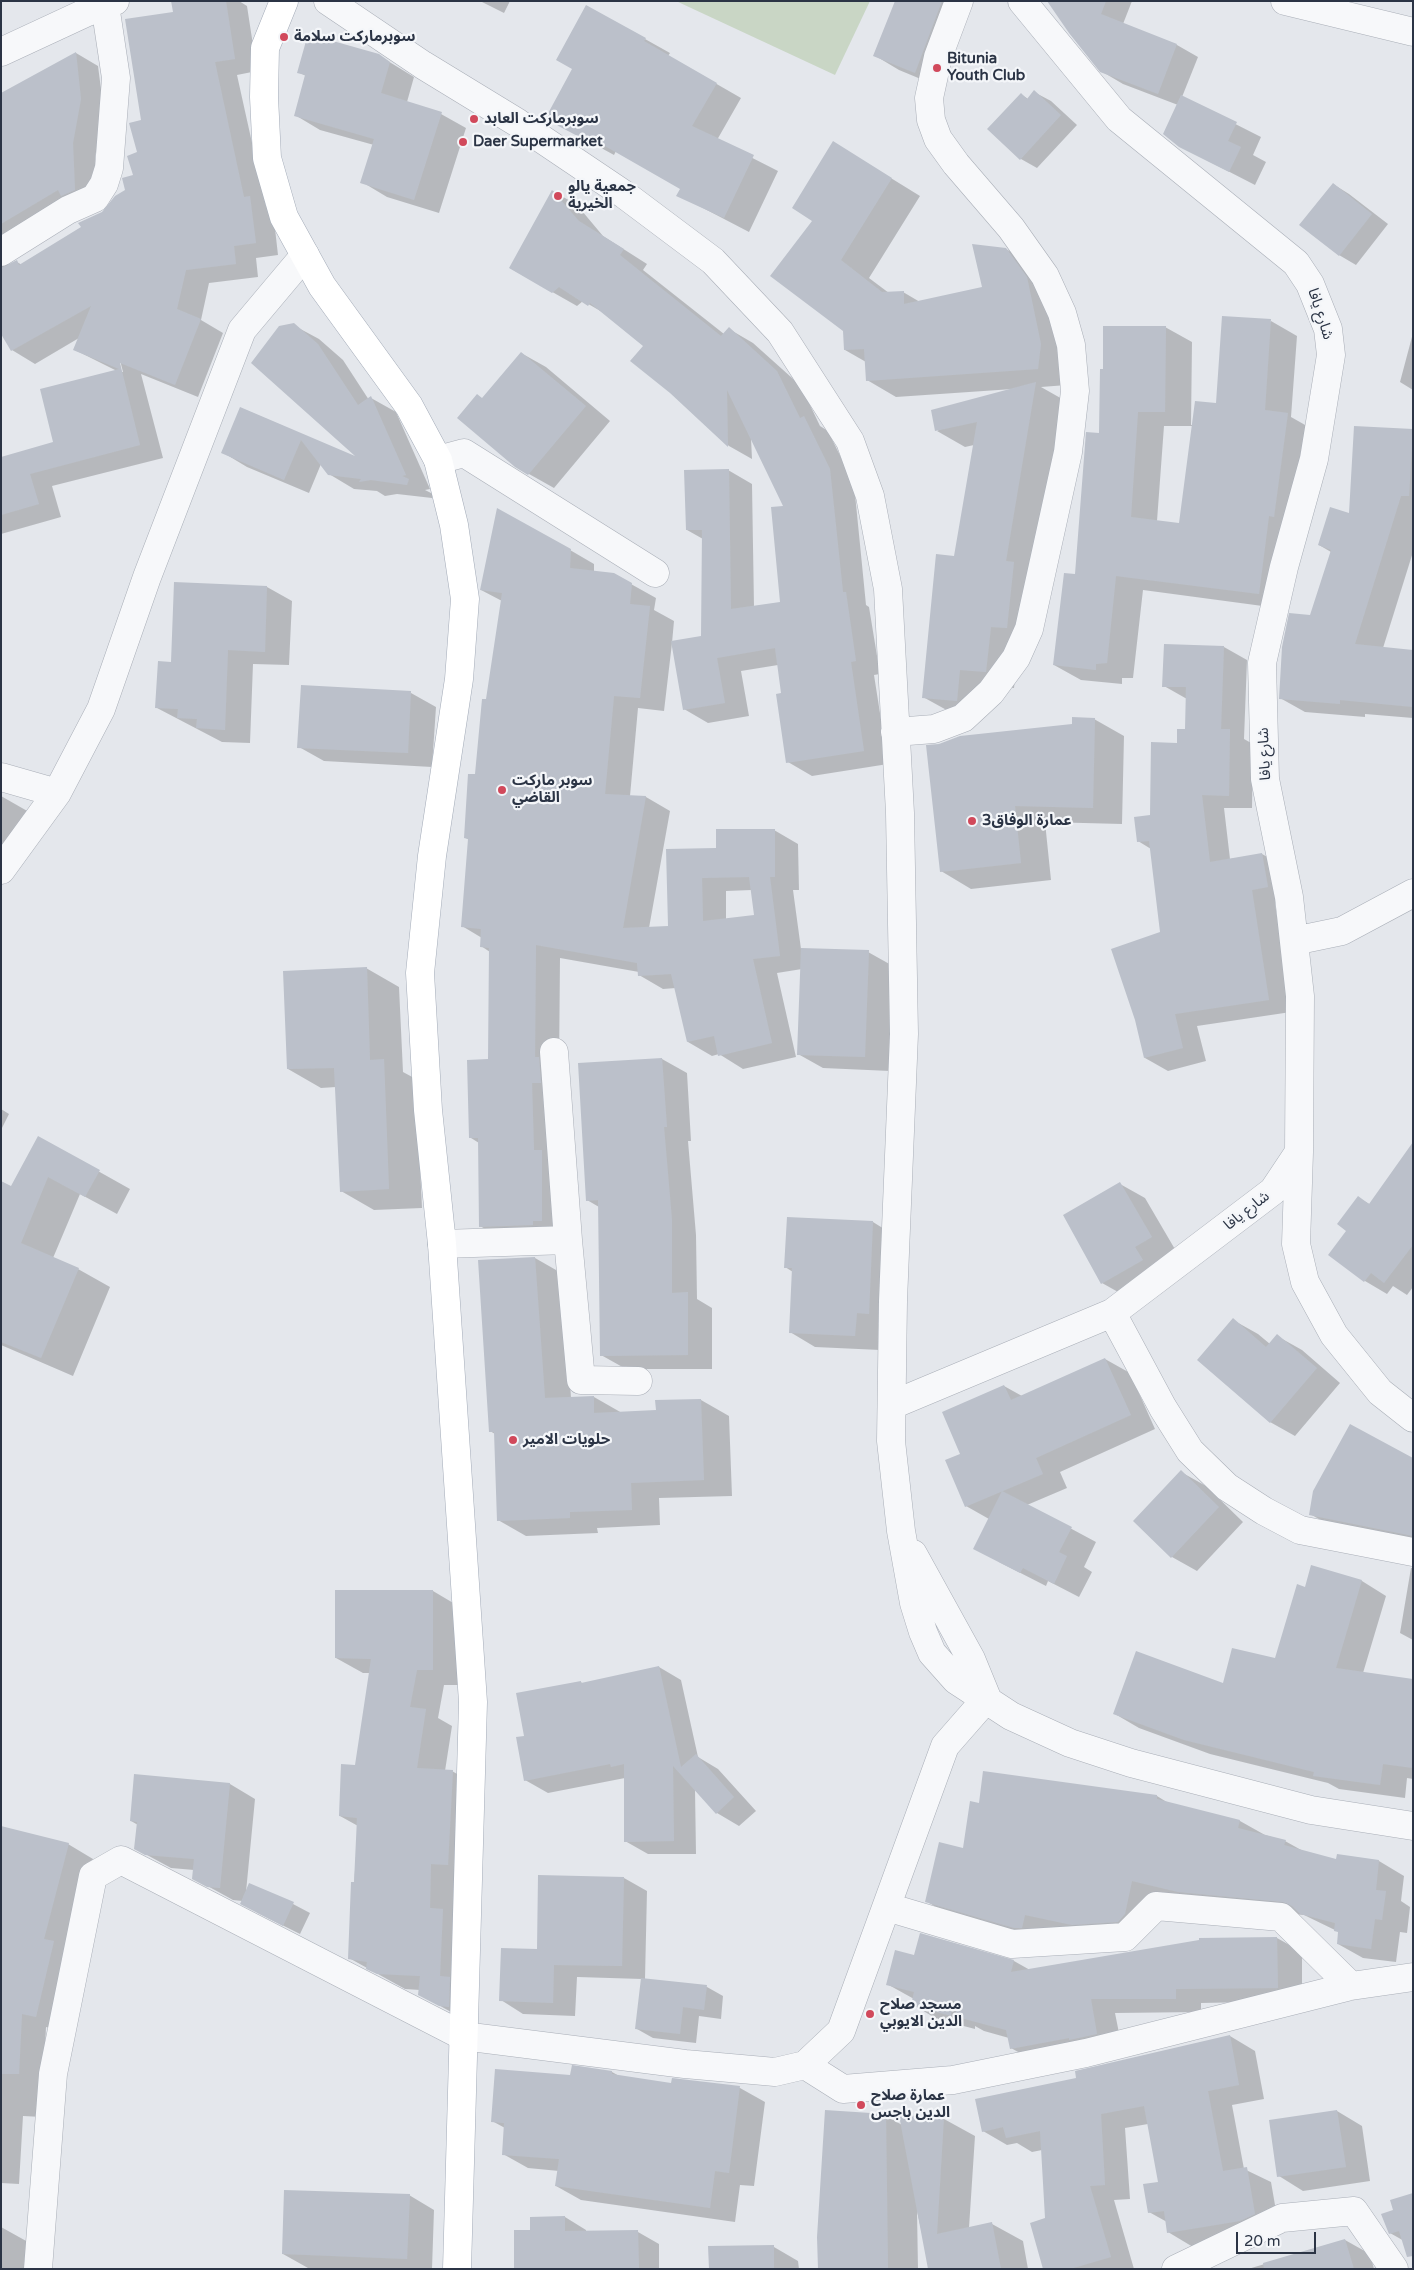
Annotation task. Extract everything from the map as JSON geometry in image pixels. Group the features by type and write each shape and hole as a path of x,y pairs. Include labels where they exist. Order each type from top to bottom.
{"main road":[{"path":"284,1 266,48 264,97 267,158 284,217 322,286 409,406 438,460 454,525 465,600 459,679 432,856 420,973 428,1110 442,1244 473,1702 457,2269"}],"street":[{"path":"328,1 423,65 518,123 632,200 713,261 780,332 850,441 870,496 888,589 900,813 904,1034 893,1301 892,1441 901,1531 971,1659 987,1698 1011,1716 1070,1743 1131,1763 1311,1810 1413,1826"},
{"path":"895,732 934,729 962,718 991,692 1016,658 1029,630 1068,452 1075,390 1071,345 1062,313 1045,276 1011,228 956,164 938,139 931,120 929,98 938,58 959,1"},
{"name":"شارع يافا","path":"892,1404 1112,1313 1273,1191 1299,1152 1300,1001 1289,897 1265,779 1262,663 1284,567 1314,459 1331,355 1328,330 1310,284 1296,264 1119,119 1022,1"},
{"path":"1285,1 1413,32"},
{"path":"1,52 110,3 116,78 109,168 104,184 95,198 68,210 1,252"},
{"path":"1,870 57,793 101,709 147,577 242,330 305,255"},
{"path":"438,460 464,453 655,573"},
{"path":"1,777 57,793"},
{"path":"1294,941 1342,931 1413,893"},
{"path":"554,1052 581,1380 638,1381"},
{"path":"1299,1152 1296,1244 1305,1282 1334,1335 1380,1392 1413,1418"},
{"path":"442,1244 568,1240"},
{"path":"1112,1313 1163,1408 1190,1451 1227,1487 1264,1511 1300,1530 1413,1552"},
{"path":"38,2269 54,2074 93,1876 121,1860 463,2036 703,2066 775,2072 805,2066 841,2031 945,1746 987,1698"},
{"path":"887,1907 1012,1944 1126,1937 1156,1906 1281,1917 1351,1986"},
{"path":"805,2066 843,2089 953,2080 1086,2053 1351,1986 1413,1977"},
{"path":"1176,2269 1282,2218 1354,2210 1394,2269"}],"green space":[{"path":"676,1 870,1 835,75"}],"building":[{"path":"171,1 226,1 235,59 215,62 244,197 250,196 256,243 234,246 236,264 186,270 177,309 201,319 175,385 120,363 140,445 30,474 39,504 1,515 1,457 53,442 40,389 119,369 73,350 91,306 11,351 1,334 1,268 17,260 19,265 81,227 78,223 102,212 115,196 125,190 122,178 133,175 127,156 137,152 129,123 141,120 125,19 173,12"},
{"path":"895,1 942,1 915,73 873,56"},
{"path":"1047,1 1106,1 1101,14 1177,44 1158,94 1100,72 1069,33"},
{"path":"586,5 646,38 644,41 717,83 692,126 754,155 724,218 676,196 680,189 591,138 589,142 545,119 572,69 556,60"},
{"path":"308,34 379,54 390,62 381,93 442,112 414,200 360,183 374,139 294,116 305,75 297,73"},
{"path":"76,52 81,99 73,143 75,190 61,196 58,190 1,224 1,93"},
{"path":"1034,90 1061,115 1020,160 987,129 1021,93 1027,99"},
{"path":"1181,95 1237,122 1228,141 1241,147 1229,172 1179,147 1163,134"},
{"path":"833,141 892,178 841,260 882,292 904,291 904,304 982,287 972,244 1006,248 1027,277 1041,344 1038,369 866,381 864,349 844,350 843,331 770,276 812,221 792,208"},
{"path":"1333,183 1372,214 1339,256 1299,225"},
{"path":"552,190 579,221 624,249 620,255 721,336 729,327 777,371 800,418 804,416 830,469 843,592 846,592 856,661 851,662 864,751 786,763 776,694 781,693 775,648 717,658 725,703 683,710 671,641 701,636 702,530 686,530 684,470 729,469 731,609 780,602 771,507 783,506 727,390 728,447 670,393 630,361 643,346 590,303 588,306 559,287 552,293 509,268"},
{"path":"1222,316 1271,319 1265,410 1288,413 1274,517 1269,516 1259,594 1116,576 1107,663 1096,664 1096,670 1053,665 1064,573 1075,574 1086,432 1099,433 1100,369 1103,369 1103,326 1166,326 1165,412 1138,412 1131,517 1179,523 1195,401 1216,403"},
{"path":"294,323 318,344 358,405 371,396 406,475 402,476 409,479 407,485 371,480 359,482 361,479 328,475 301,440 284,480 221,453 240,407 355,456 251,363 279,326"},
{"path":"521,352 586,406 528,475 515,467 457,418 477,394 482,398"},
{"path":"1036,382 1006,561 1014,562 1007,628 991,627 986,672 960,670 957,701 922,698 936,554 954,556 977,422 935,431 931,410"},
{"path":"1354,426 1413,429 1409,496 1401,496 1355,644 1413,650 1413,707 1340,700 1340,704 1279,699 1282,647 1289,613 1310,615 1331,550 1318,545 1330,507 1349,513"},
{"path":"497,508 571,549 570,568 614,573 632,583 630,604 650,606 640,698 614,696 605,794 646,796 623,928 668,926 666,849 716,848 716,829 775,829 775,877 770,877 780,956 753,959 772,1043 718,1056 714,1036 687,1042 671,974 638,976 637,963 536,945 535,1057 539,1057 541,1083 532,1083 534,1150 542,1150 542,1221 533,1221 533,1225 479,1227 478,1138 469,1138 467,1060 488,1059 489,948 480,947 481,929 461,927 468,839 464,838 468,774 475,774 482,699 486,699 502,593 480,590","holes":["749,877 754,915 703,921 702,878"]},
{"path":"174,582 267,586 265,652 228,650 225,730 196,728 197,719 177,718 178,709 155,708 158,661 171,662"},
{"path":"1164,644 1224,646 1221,729 1230,729 1229,796 1202,795 1210,862 1262,853 1268,887 1252,890 1269,1000 1175,1014 1183,1048 1144,1058 1135,1020 1111,949 1160,932 1149,841 1137,842 1134,817 1150,815 1151,742 1177,743 1177,729 1185,729 1186,687 1162,687"},
{"path":"301,685 411,691 408,753 297,748"},
{"path":"1072,717 1095,718 1093,808 1015,806 1021,863 940,872 926,745 939,744 960,736 1072,724"},
{"path":"801,948 869,950 865,1057 797,1055"},
{"path":"367,967 370,1060 384,1059 389,1189 340,1192 334,1068 287,1069 283,971"},
{"path":"662,1058 667,1127 664,1127 672,1220 672,1293 688,1292 688,1355 600,1356 598,1200 586,1201 578,1063"},
{"path":"38,1136 100,1170 85,1197 48,1177 21,1243 79,1268 41,1358 1,1342 1,1181 11,1186"},
{"path":"1413,1142 1413,1245 1384,1283 1371,1273 1364,1282 1328,1255 1346,1231 1337,1224 1358,1196 1369,1204"},
{"path":"1120,1182 1152,1237 1135,1247 1143,1260 1101,1284 1063,1215"},
{"path":"787,1217 873,1221 869,1314 857,1313 855,1336 789,1333 792,1268 784,1268"},
{"path":"535,1257 545,1398 594,1396 594,1413 656,1410 655,1400 701,1399 704,1480 631,1483 632,1510 570,1512 570,1518 497,1521 494,1432 489,1432 478,1260"},
{"path":"1233,1318 1266,1347 1277,1334 1317,1368 1270,1423 1197,1360"},
{"path":"1105,1358 1131,1415 1036,1458 1043,1474 965,1507 945,1460 960,1454 942,1412 1004,1385 1011,1400"},
{"path":"1350,1424 1413,1458 1413,1536 1309,1515 1313,1491"},
{"path":"1181,1470 1219,1507 1171,1558 1133,1521"},
{"path":"1002,1491 1072,1527 1059,1552 1067,1556 1054,1584 1023,1568 1020,1573 973,1549"},
{"path":"1311,1565 1362,1580 1336,1668 1413,1679 1413,1768 1383,1764 1380,1785 1313,1776 1314,1772 1184,1740 1113,1714 1136,1651 1223,1683 1232,1648 1275,1658 1297,1584 1305,1587"},
{"path":"335,1590 433,1590 433,1670 417,1670 410,1707 426,1709 417,1768 453,1770 448,1865 431,1864 430,1908 443,1909 440,1976 450,1977 449,2007 439,2006 418,1995 420,1976 377,1974 366,1969 367,1962 348,1959 351,1882 354,1882 357,1818 339,1816 341,1764 355,1765 371,1659 335,1658"},
{"path":"659,1666 681,1767 696,1754 734,1797 716,1814 673,1766 674,1841 624,1842 624,1764 611,1767 610,1764 524,1781 516,1737 524,1736 516,1693 581,1681 581,1683"},
{"path":"983,1771 1157,1795 1157,1799 1240,1820 1238,1828 1286,1840 1284,1845 1336,1859 1337,1854 1379,1860 1376,1890 1386,1891 1382,1920 1375,1919 1371,1949 1337,1944 1338,1932 1334,1931 1335,1923 1300,1914 1292,1906 1283,1902 1178,1892 1132,1881 1125,1914 1118,1922 1072,1925 1025,1915 1022,1928 1014,1928 925,1902 939,1842 963,1848 970,1801 979,1803"},
{"path":"134,1774 230,1783 220,1888 207,1887 192,1879 194,1859 145,1855 134,1849 137,1822 130,1821"},
{"path":"1,1826 69,1843 44,1939 54,1941 36,2017 22,2014 19,2074 1,2074"},
{"path":"538,1875 624,1877 622,1966 554,1965 553,2003 499,2001 501,1948 537,1949"},
{"path":"249,1883 294,1902 283,1926 240,1904"},
{"path":"920,1933 1014,1960 1011,1972 1199,1940 1199,1938 1277,1937 1278,1988 1176,1989 1176,1999 1091,1999 1097,2034 1010,2049 1006,2030 957,2017 954,2001 952,2001 951,2016 911,2005 914,1992 886,1985 895,1950 914,1955"},
{"path":"641,1978 707,1985 704,2010 683,2007 680,2034 635,2029"},
{"path":"1230,2035 1239,2085 1208,2091 1223,2171 1247,2167 1255,2214 1240,2221 1167,2233 1164,2211 1148,2213 1143,2184 1158,2182 1144,2106 1101,2114 1105,2185 1090,2186 1111,2257 1070,2269 1043,2269 1030,2223 1045,2218 1040,2131 1006,2138 1003,2127 982,2132 975,2099 1076,2078 1075,2071"},
{"path":"572,2065 612,2071 612,2074 671,2083 672,2078 740,2086 729,2173 715,2171 710,2208 555,2186 559,2159 502,2155 504,2123 491,2122 495,2069 570,2075"},
{"path":"825,2110 886,2114 888,2269 818,2269 817,2237"},
{"path":"1337,2110 1346,2167 1277,2177 1269,2120"},
{"path":"899,2115 944,2117 937,2234 992,2222 1001,2269 928,2269"},
{"path":"284,2190 410,2194 407,2259 282,2254"},
{"path":"1413,2193 1413,2256 1407,2257 1399,2231 1389,2234 1381,2214 1393,2210 1390,2200"},
{"path":"565,2216 565,2231 638,2230 639,2269 514,2269 514,2230 530,2230 530,2217"},
{"path":"1345,2239 1354,2269 1264,2269 1263,2263"},
{"path":"774,2245 774,2269 709,2269 708,2246"}],"place":[{"name":"سوبرماركت سلامة","path":"284,37"},
{"name":"Bitunia Youth Club","path":"937,68"},
{"name":"سوبرماركت العابد","path":"474,119"},
{"name":"Daer Supermarket","path":"463,142"},
{"name":"جمعية يالو الخيرية","path":"558,196"},
{"name":"سوبر ماركت القاضي","path":"502,790"},
{"name":"عمارة الوفاق3","path":"972,821"},
{"name":"حلويات الامير","path":"513,1440"},
{"name":"مسجد صلاح الدين الايوبي","path":"870,2014"},
{"name":"عمارة صلاح الدين باجس","path":"861,2105"}]}
